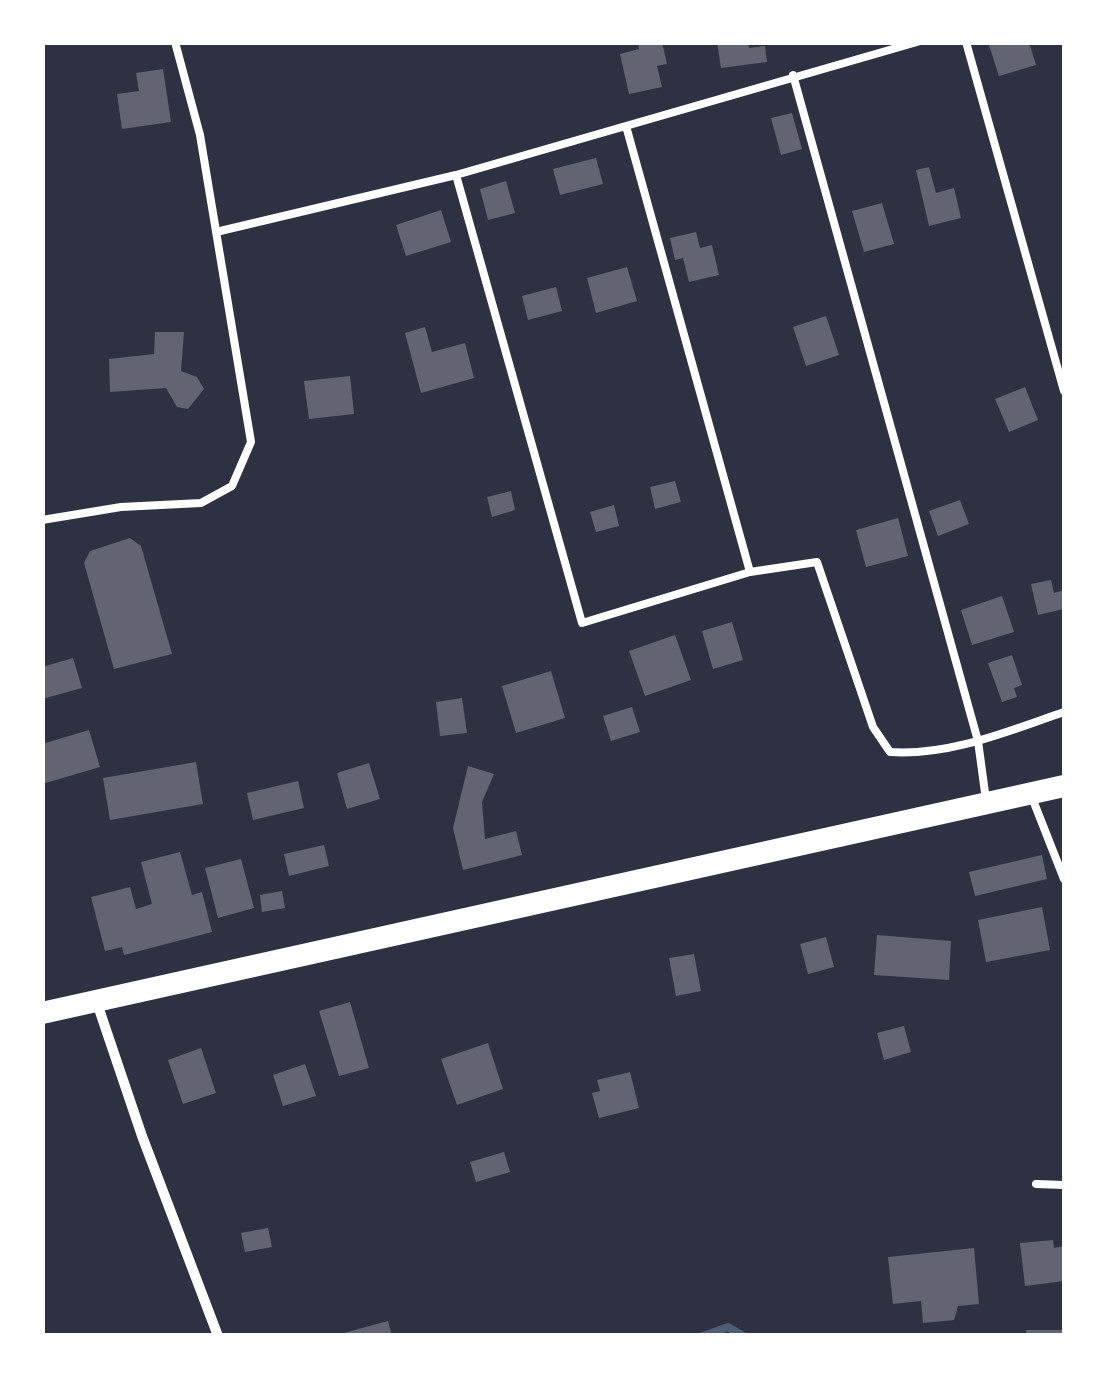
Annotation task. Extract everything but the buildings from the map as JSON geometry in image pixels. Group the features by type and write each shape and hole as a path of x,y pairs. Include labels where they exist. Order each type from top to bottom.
{"main road":[{"path":"42,1013 1064,786"}],"street":[{"path":"97,1002 142,1136 218,1336"}],"lane":[{"path":"42,520 121,507 201,504 232,486 251,442 200,135 175,42"},
{"path":"216,232 456,175 917,42"},
{"path":"966,42 1064,392"},
{"path":"792,75 978,742 986,805"},
{"path":"626,126 750,572"},
{"path":"456,175 582,623 750,572 817,562 873,727 890,752 915,754 978,742 1064,712"},
{"path":"1030,794 1064,879"},
{"path":"1036,1184 1064,1186"}],"waterway":[{"path":"703,1336 728,1327 743,1336"}]}
